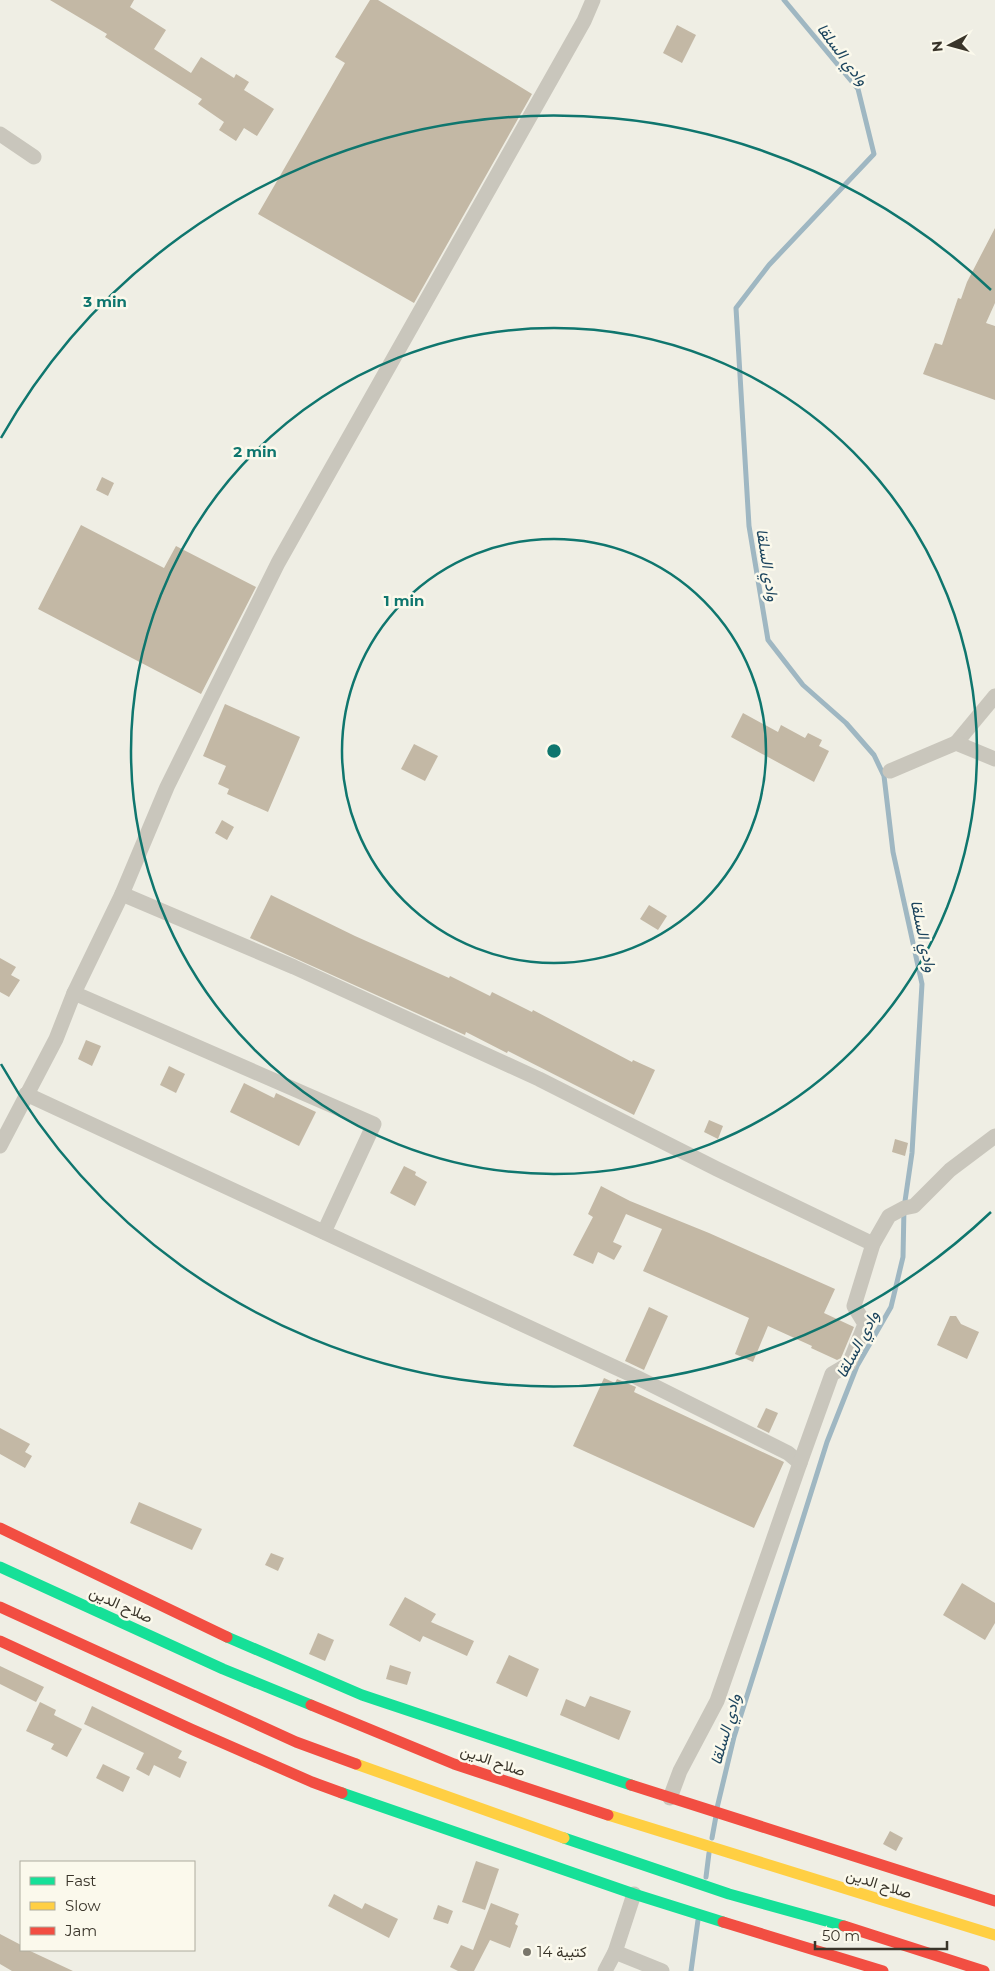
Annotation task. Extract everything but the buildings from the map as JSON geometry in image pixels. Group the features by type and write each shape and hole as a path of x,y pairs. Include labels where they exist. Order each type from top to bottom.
{"main road":[{"path":"0,1528 219,1634 362,1695 670,1798 995,1901"},
{"name":"صلاح الدين","path":"0,1567 231,1672 454,1764 995,1935"},
{"path":"0,1607 296,1742 436,1794 729,1894 854,1929 984,1971"},
{"path":"0,1641 191,1729 312,1782 640,1896 883,1971"},
{"path":"436,1794 438,1778 454,1764"}],"street":[{"path":"0,1146 56,1039 74,993 122,894 167,787 278,563 584,21 593,0"},
{"path":"0,134 34,157"},
{"path":"890,771 956,743 995,696"},
{"path":"956,743 995,759"},
{"path":"122,894 294,968 530,1074 725,1173 873,1244"},
{"path":"74,993 374,1124 324,1232"},
{"path":"26,1094 636,1377 788,1453 800,1463"},
{"path":"670,1798 680,1771 717,1701 832,1374 849,1364 865,1324 854,1306 873,1244 889,1216 904,1208 914,1206 950,1170 995,1136"},
{"path":"605,1971 640,1896"},
{"path":"615,1952 662,1971"}],"waterway":[{"name":"وادي السلقا","path":"717,1808 734,1737 827,1442 857,1366 891,1307 903,1257 904,1208 912,1153 922,984 893,852 884,776 874,755 846,723 803,685 768,640 749,526 736,308 769,265 874,154 858,89 784,0"},
{"name":"وادي السلقا","path":"712,1838 716,1816"},
{"name":"وادي السلقا","path":"706,1877 709,1853"},
{"name":"وادي السلقا","path":"691,1971 698,1920"}],"traffic: fast":[{"path":"0,1567 223,1669 311,1705"},
{"path":"227,1637 362,1695 631,1785"},
{"path":"342,1793 634,1894 723,1922"},
{"path":"564,1838 729,1894 844,1926"}],"traffic: slow":[{"path":"356,1764 564,1838"},
{"path":"608,1815 995,1935"}],"traffic: jam":[{"path":"0,1528 227,1637"},
{"path":"0,1607 296,1742 356,1764"},
{"path":"0,1641 191,1729 312,1782 342,1793"},
{"path":"311,1705 454,1764 608,1815"},
{"path":"631,1785 995,1901"},
{"path":"723,1922 883,1971"},
{"path":"844,1926 984,1971"}],"place":[{"name":"كتيبة 14","path":"527,1952"}]}
